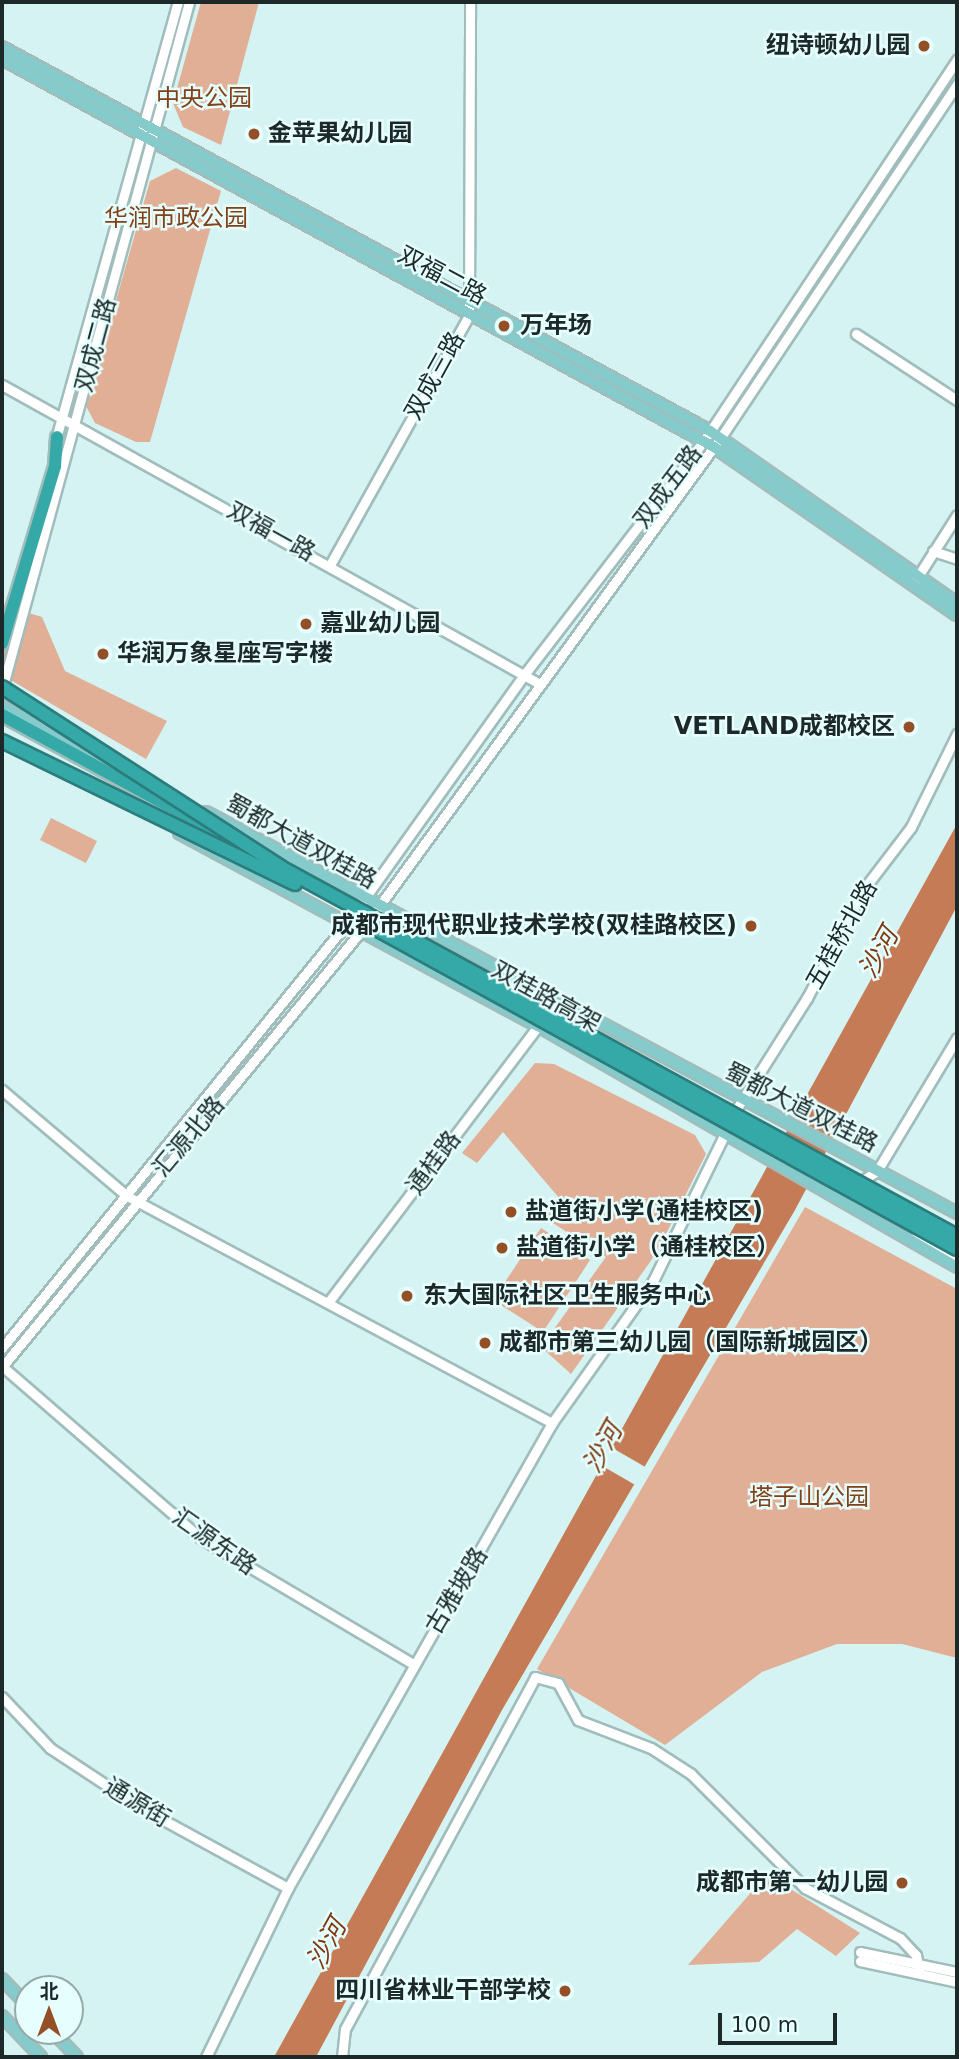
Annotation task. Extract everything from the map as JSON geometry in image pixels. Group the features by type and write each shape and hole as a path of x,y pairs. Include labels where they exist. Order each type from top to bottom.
{"highway":[{"path":"2,641 55,466 57,437"},
{"path":"2,688 286,874"},
{"name":"双桂路高架","path":"2,715 862,1203 957,1249"},
{"name":"双桂路高架","path":"2,725 286,874 957,1236"},
{"path":"2,741 286,874"}],"main road":[{"name":"双福二路","path":"2,47 147,135"},
{"name":"双福二路","path":"2,59 470,309 721,437 957,603"},
{"name":"双福二路","path":"470,309 714,447 957,615"},
{"name":"蜀都大道双桂路","path":"2,706 766,1116 957,1213"},
{"name":"蜀都大道双桂路","path":"2,735 538,1026 845,1204 862,1203 957,1266"},
{"path":"2,2016 41,2057"}],"street":[{"name":"双成二路","path":"2,688 75,422 178,2"},
{"name":"双成二路","path":"2,641 62,417 189,2"},
{"name":"双成三路","path":"330,565 470,309 470,2"},
{"name":"双成五路","path":"362,901 524,675 703,442 957,60"},
{"name":"双成五路","path":"377,909 538,683 714,447 957,84"},
{"path":"856,334 957,400"},
{"name":"双福一路","path":"2,385 75,422 538,683"},
{"path":"912,586 957,515"},
{"path":"933,551 957,559"},
{"name":"五桂桥北路","path":"724,1136 739,1100 807,998 863,890 911,827 957,734"},
{"name":"汇源北路","path":"2,1366 362,901"},
{"name":"汇源北路","path":"2,1348 361,931 377,909"},
{"name":"通桂路","path":"330,1300 538,1026"},
{"path":"957,1038 877,1171 854,1188 862,1203 957,1259"},
{"path":"2,1090 131,1198 330,1300 552,1423"},
{"path":"724,1136 738,1127 760,1131 842,1175 859,1177 877,1171"},
{"name":"古雅坡路","path":"206,2057 288,1888 413,1664 552,1423 653,1281 724,1136"},
{"name":"汇源东路","path":"2,1366 202,1539 413,1664"},
{"path":"342,2057 345,2029 536,1677 558,1683 578,1720 651,1748 691,1774 805,1888 887,1928 919,1969 957,1982"},
{"name":"通源街","path":"2,1697 50,1748 138,1806 288,1888"},
{"path":"860,1957 919,1969 957,1972"}],"green space":[{"name":"中央公园","path":"201,2 259,2 221,145 183,127 173,103"},
{"name":"华润市政公园","path":"176,168 221,191 150,442 136,442 95,423 86,406 150,181"},
{"path":"2,605 42,617 65,671 167,721 146,759 2,675"},
{"path":"51,818 97,841 86,863 40,840"},
{"path":"535,1063 554,1064 695,1135 706,1154 657,1252 571,1374 541,1347 606,1257 545,1218 560,1199 503,1132 477,1163 462,1153"},
{"name":"塔子山公园","path":"805,1207 957,1289 957,1658 902,1644 837,1644 762,1672 665,1745 537,1669"},
{"path":"541,1228 590,1260 543,1332 493,1300"},
{"path":"767,1874 860,1933 836,1956 797,1929 759,1962 688,1965"}],"shaded area":[{"path":"957,824 957,906 795,1210 502,1710 316,2057 274,2057"}],"pier":[{"path":"609,1446 647,1468 637,1486 599,1464"}],"place":[{"name":"纽诗顿幼儿园","path":"924,46"},
{"name":"金苹果幼儿园","path":"254,134"},
{"name":"万年场","path":"504,326"},
{"name":"嘉业幼儿园","path":"306,624"},
{"name":"华润万象星座写字楼","path":"103,654"},
{"name":"VETLAND成都校区","path":"909,727"},
{"name":"成都市现代职业技术学校(双桂路校区)","path":"751,926"},
{"name":"盐道街小学(通桂校区)","path":"511,1212"},
{"name":"盐道街小学（通桂校区）","path":"502,1248"},
{"name":"东大国际社区卫生服务中心","path":"407,1296"},
{"name":"成都市第三幼儿园（国际新城园区）","path":"485,1343"},
{"name":"成都市第一幼儿园","path":"902,1883"},
{"name":"四川省林业干部学校","path":"565,1991"}],"water label":[{"name":"沙河","path":"879,953"},
{"name":"沙河","path":"603,1448"},
{"name":"沙河","path":"327,1944"}]}
